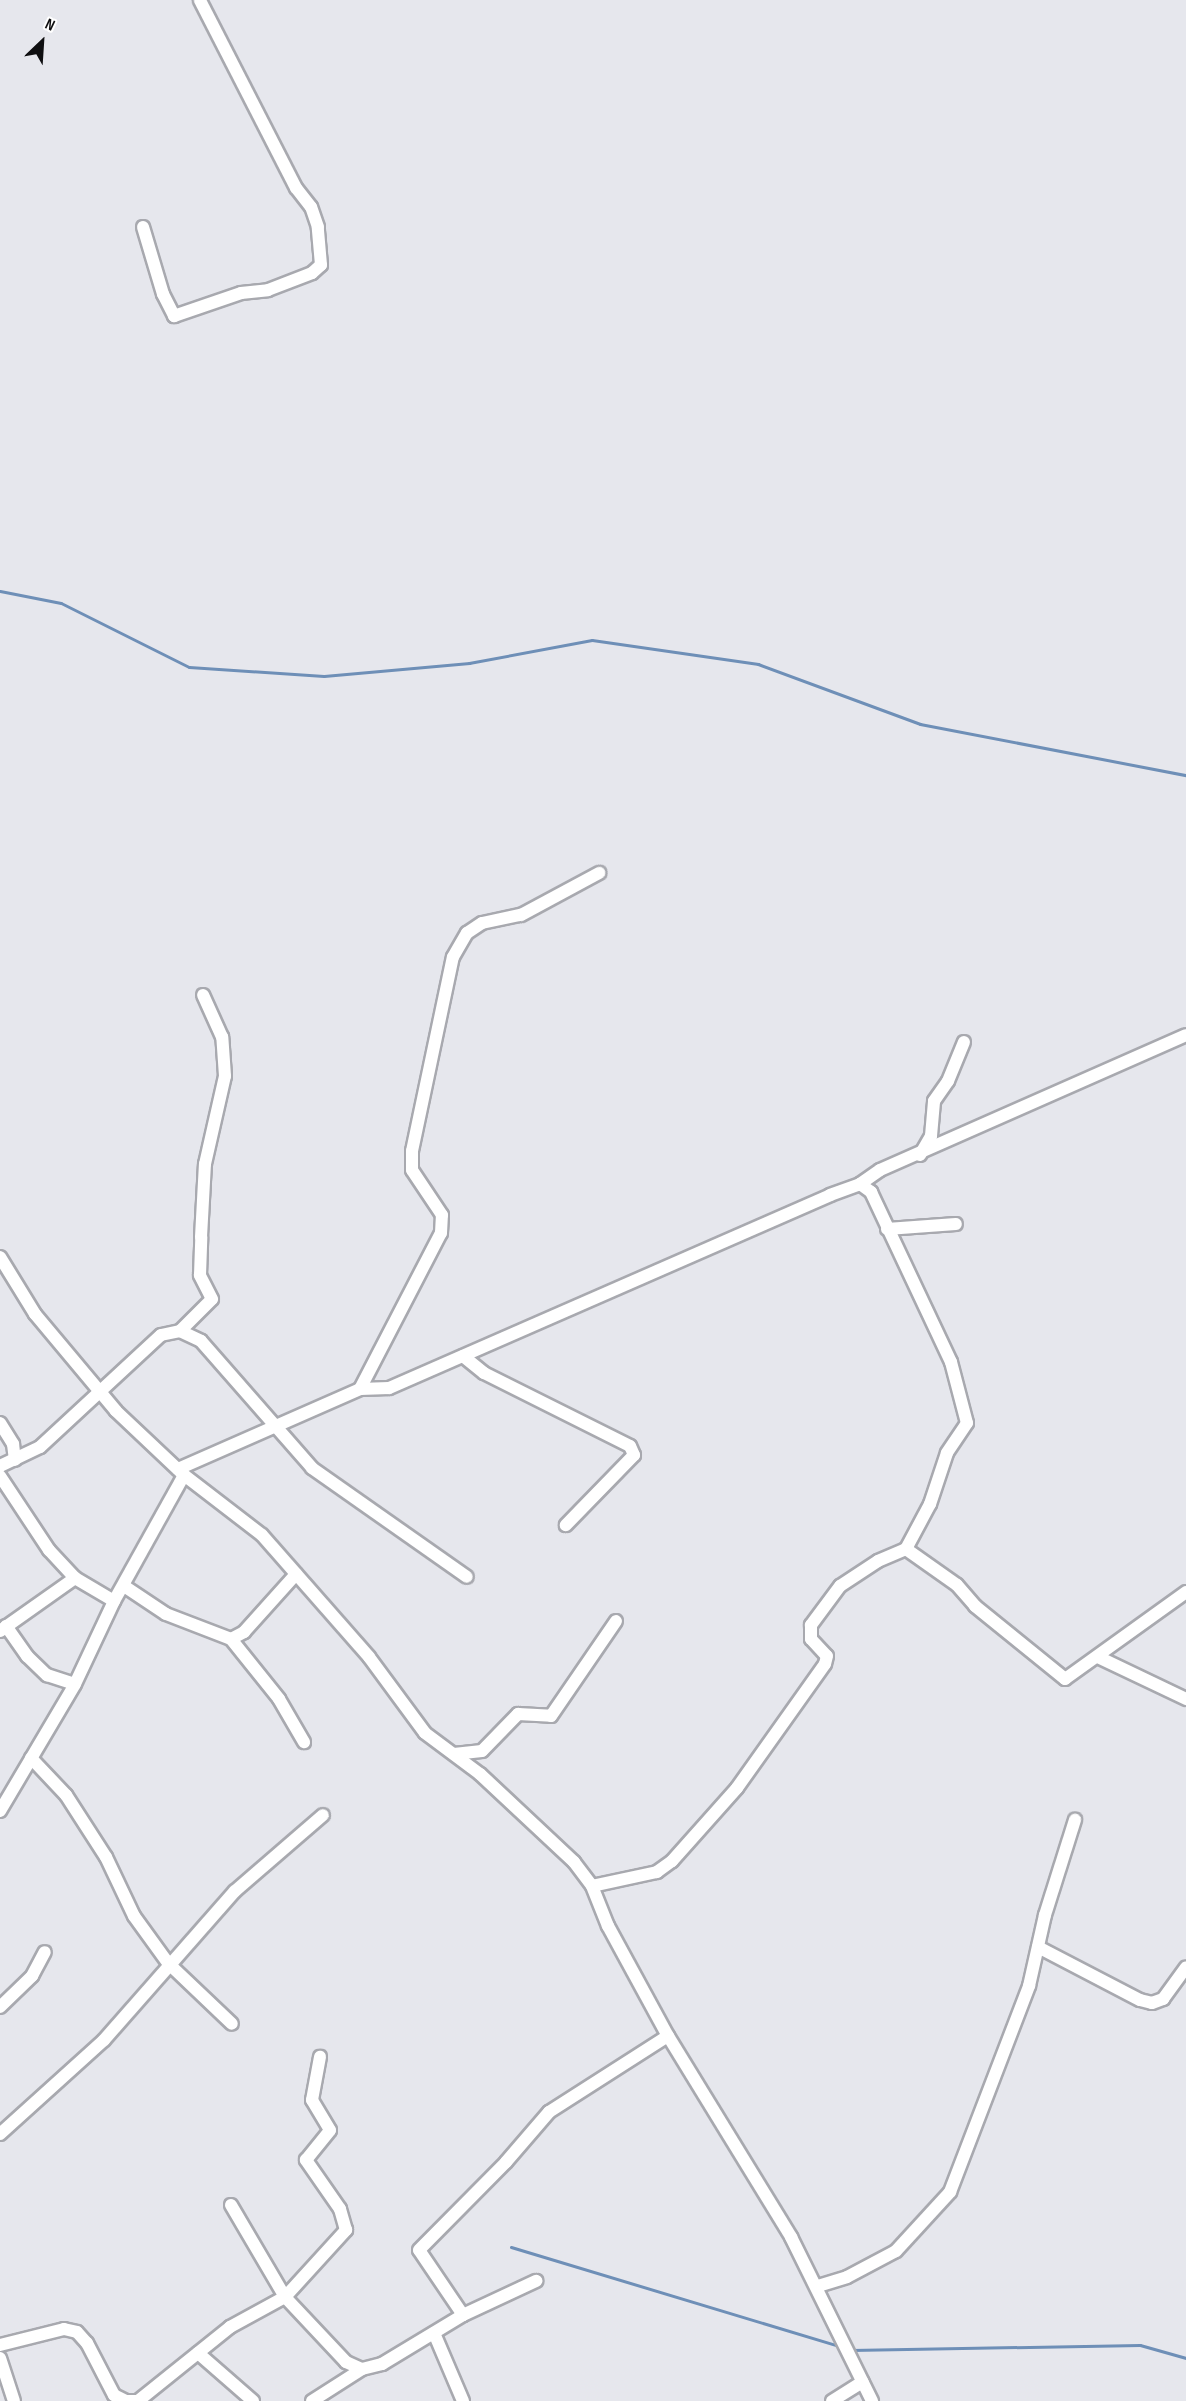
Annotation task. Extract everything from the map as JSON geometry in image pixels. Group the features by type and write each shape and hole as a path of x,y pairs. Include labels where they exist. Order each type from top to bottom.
{"street":[{"path":"143,227 163,294 174,316 241,293 268,290 312,273 321,265 318,227 311,207 296,188 200,0"},
{"path":"360,1389 441,1233 442,1215 412,1170 412,1151 453,957 467,933 482,923 521,915 599,873"},
{"path":"0,1466 40,1447 161,1335 180,1331 212,1299 200,1275 204,1185 213,1114 225,1076 222,1037 203,995"},
{"path":"0,1811 75,1684 114,1601 124,1586 181,1472 277,1425 360,1389 389,1388 860,1184 880,1170 920,1155 1186,1035"},
{"path":"920,1155 931,1136 934,1101 948,1081 964,1042"},
{"path":"592,1886 657,1872 672,1861 737,1788 825,1664 827,1656 808,1632 840,1586 878,1561 906,1549 930,1504 947,1453 967,1423 968,1415 951,1362 871,1192 860,1184"},
{"path":"887,1229 956,1224"},
{"path":"0,1257 35,1314 99,1391 181,1472 262,1535 369,1657 425,1733 454,1755 574,1862 592,1886 608,1926 668,2036 818,2286 872,2401"},
{"path":"180,1331 201,1341 277,1425 312,1468 467,1577"},
{"path":"463,1356 484,1373 630,1446 634,1455 566,1526"},
{"path":"0,1422 13,1444 15,1460"},
{"path":"0,1476 49,1550 75,1578 114,1601"},
{"path":"906,1549 957,1585 975,1606 1065,1679 1186,1592"},
{"path":"231,1639 244,1632 296,1574"},
{"path":"75,1578 3,1628 46,1675 75,1684"},
{"path":"124,1586 166,1614 231,1639 279,1699 304,1742"},
{"path":"454,1755 482,1751 518,1714 551,1716 616,1622"},
{"path":"1098,1657 1186,1699"},
{"path":"31,1758 66,1795 106,1857 134,1916 168,1963 232,2024"},
{"path":"0,2134 104,2040 168,1963 236,1891 323,1815"},
{"path":"818,2286 848,2277 896,2251 942,2205 1008,2048 1075,1820"},
{"path":"1038,1947 1140,2000 1152,2003 1163,1999 1186,1967"},
{"path":"0,2007 32,1976 45,1952"},
{"path":"604,2079 668,2036"},
{"path":"464,2315 419,2250 506,2162 549,2112 668,2036"},
{"path":"0,2345 64,2329 77,2332 87,2343 114,2394 126,2401 138,2401 230,2327 285,2297 346,2230 340,2209 306,2160 330,2130 312,2100 320,2058"},
{"path":"231,2205 285,2297 346,2362 362,2369"},
{"path":"312,2401 362,2369 382,2364 464,2315 536,2281"},
{"path":"434,2333 463,2401"},
{"path":"198,2353 253,2401"},
{"path":"0,2358 14,2401"},
{"path":"832,2401 862,2382"}],"waterway":[{"path":"0,591 61,603 189,667 324,676 469,663 592,640 758,664 920,724 1186,775"},
{"path":"511,2247 839,2346"},
{"path":"851,2350 1140,2345 1186,2358"}]}
